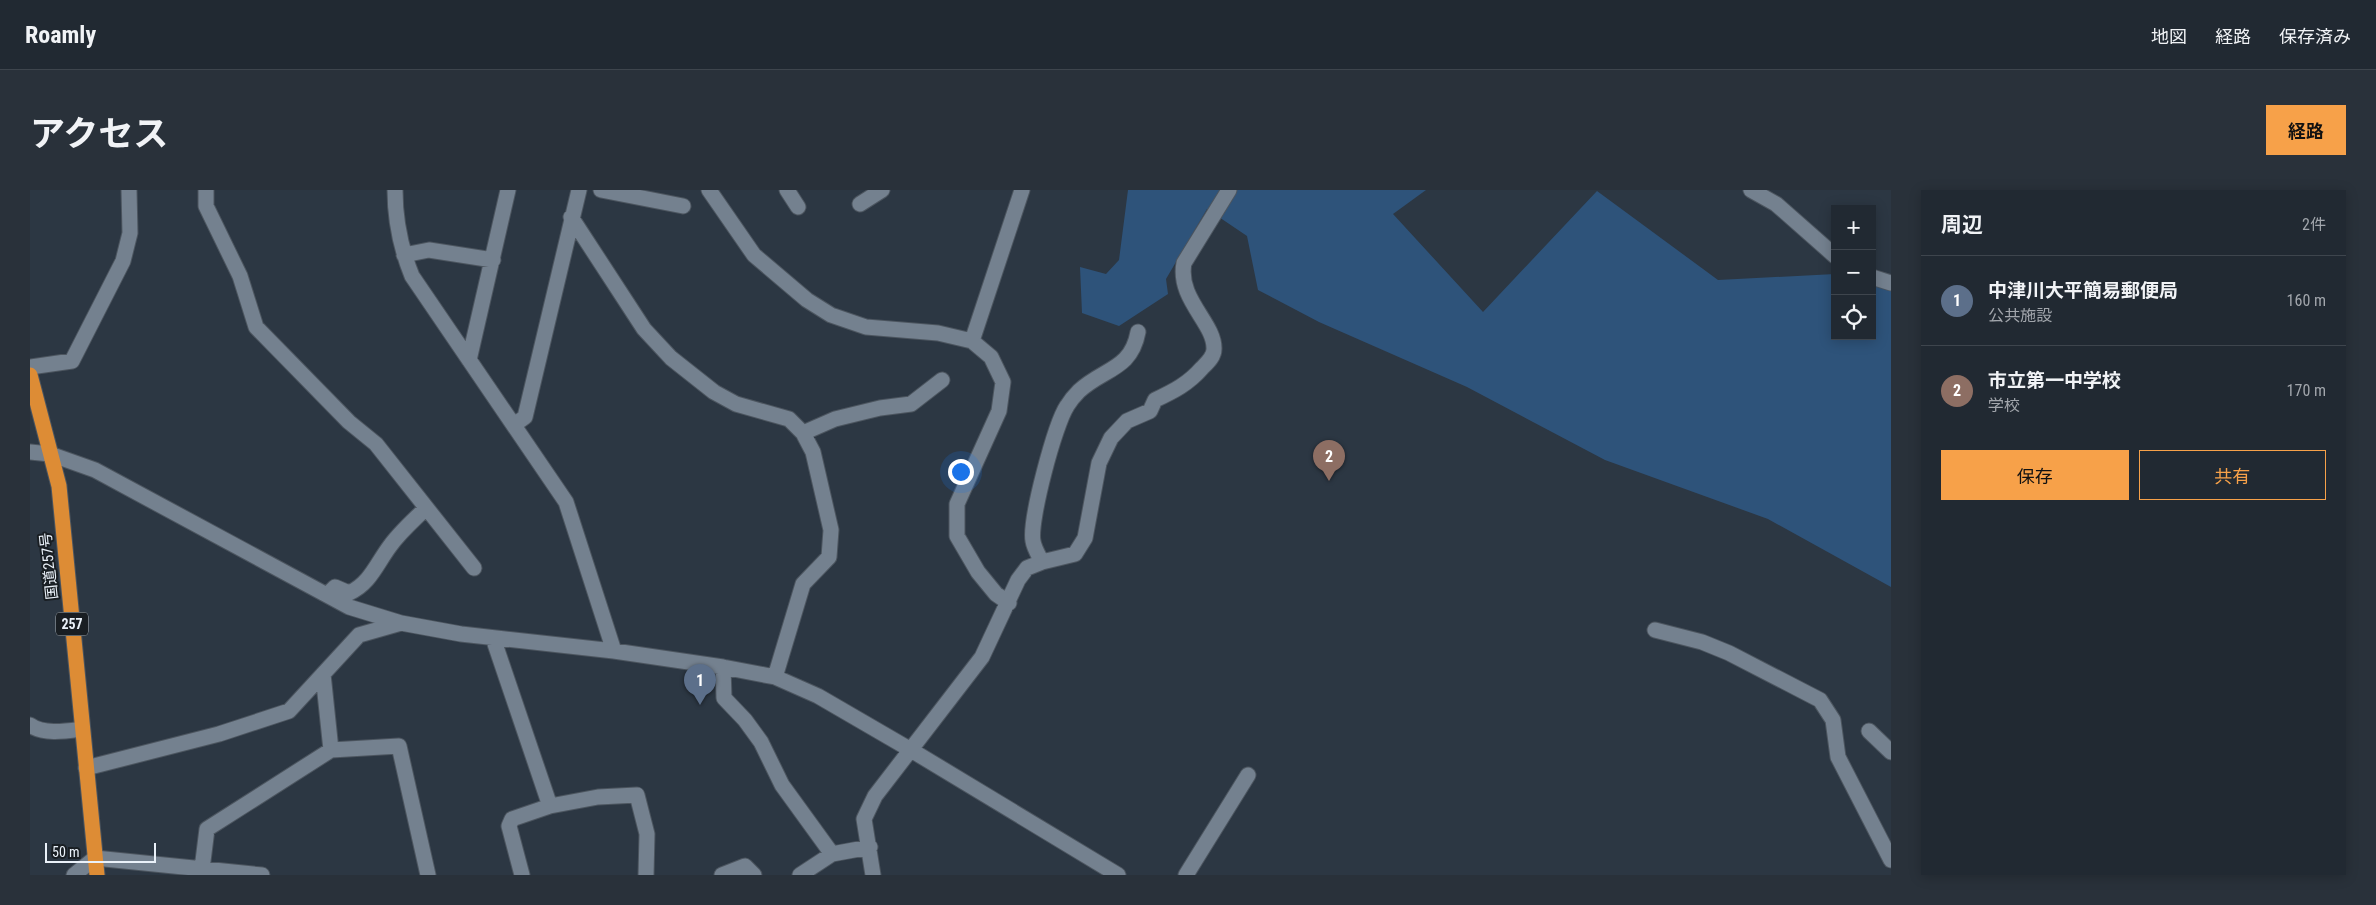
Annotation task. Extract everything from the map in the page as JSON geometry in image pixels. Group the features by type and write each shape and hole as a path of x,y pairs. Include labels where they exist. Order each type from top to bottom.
{"highway":[{"name":"国道257号","path":"30,375 58,486 97,875"}],"street":[{"path":"30,368 72,361 123,262 130,233 129,190"},
{"path":"206,190 206,206 240,276 256,327 349,422 376,444 474,568"},
{"path":"395,190 398,229 404,255 412,276 566,502 614,651"},
{"path":"469,360 508,190"},
{"path":"514,425 525,417 571,217 579,190"},
{"path":"601,190 683,206"},
{"path":"708,190 754,254 807,300 831,316 866,327 938,333 972,341 991,357 1003,382 999,411 957,504 957,536 978,572 996,594 1009,603"},
{"path":"787,190 798,207"},
{"path":"860,204 882,190"},
{"path":"972,341 1022,190"},
{"path":"873,875 864,819 875,796 982,657 1009,603 1018,580 1027,568 1042,562 1076,554 1085,538 1099,463 1111,438 1119,427 1128,420 1150,411 1155,400 1190,382 1213,355 1213,342 1186,290 1182,273 1184,263 1229,190"},
{"path":"1751,190 1776,204 1831,252"},
{"path":"571,217 644,329 671,358 714,392 736,404 789,419 804,433 813,452 832,530 829,557 803,584 775,677"},
{"path":"404,255 429,250 493,260"},
{"path":"1876,278 1891,283"},
{"path":"1042,562 1033,541 1033,521 1054,434 1067,405 1080,390 1128,358 1135,348 1138,332"},
{"path":"804,433 835,419 880,408 911,404 942,380"},
{"path":"30,452 50,454 95,470 349,607 401,623 461,634 614,651 723,667 775,677 818,696 1118,875"},
{"path":"327,595 335,587 349,593 358,589 367,580 391,544 426,508"},
{"path":"86,768 219,734 289,711 359,635 401,623"},
{"path":"1655,630 1702,642 1729,653 1820,700 1833,720 1838,757 1891,860"},
{"path":"493,638 550,806"},
{"path":"723,667 724,698 745,720 761,742 782,785 832,854"},
{"path":"323,674 331,750"},
{"path":"30,725 34,728 55,731 82,729"},
{"path":"1869,731 1891,752"},
{"path":"202,869 207,829 331,750 400,746 428,875"},
{"path":"1186,875 1248,775"},
{"path":"518,874 509,826 512,819 550,806 598,797 638,795 648,834 646,875"},
{"path":"800,875 832,854 870,847"},
{"path":"74,875 95,858 262,875"},
{"path":"722,875 745,866 754,875"}],"shaded area":[{"path":"1128,190 1426,190 1393,214 1483,312 1597,191 1718,280 1831,274 1831,340 1876,340 1876,274 1891,281 1891,587 1768,519 1605,460 1467,387 1319,322 1258,290 1247,236 1207,209 1166,279 1168,294 1119,326 1082,313 1080,267 1106,274 1119,260"}],"place":[{"name":"市立第一中学校","path":"1329,481"},
{"name":"中津川大平簡易郵便局","path":"700,705"}]}
